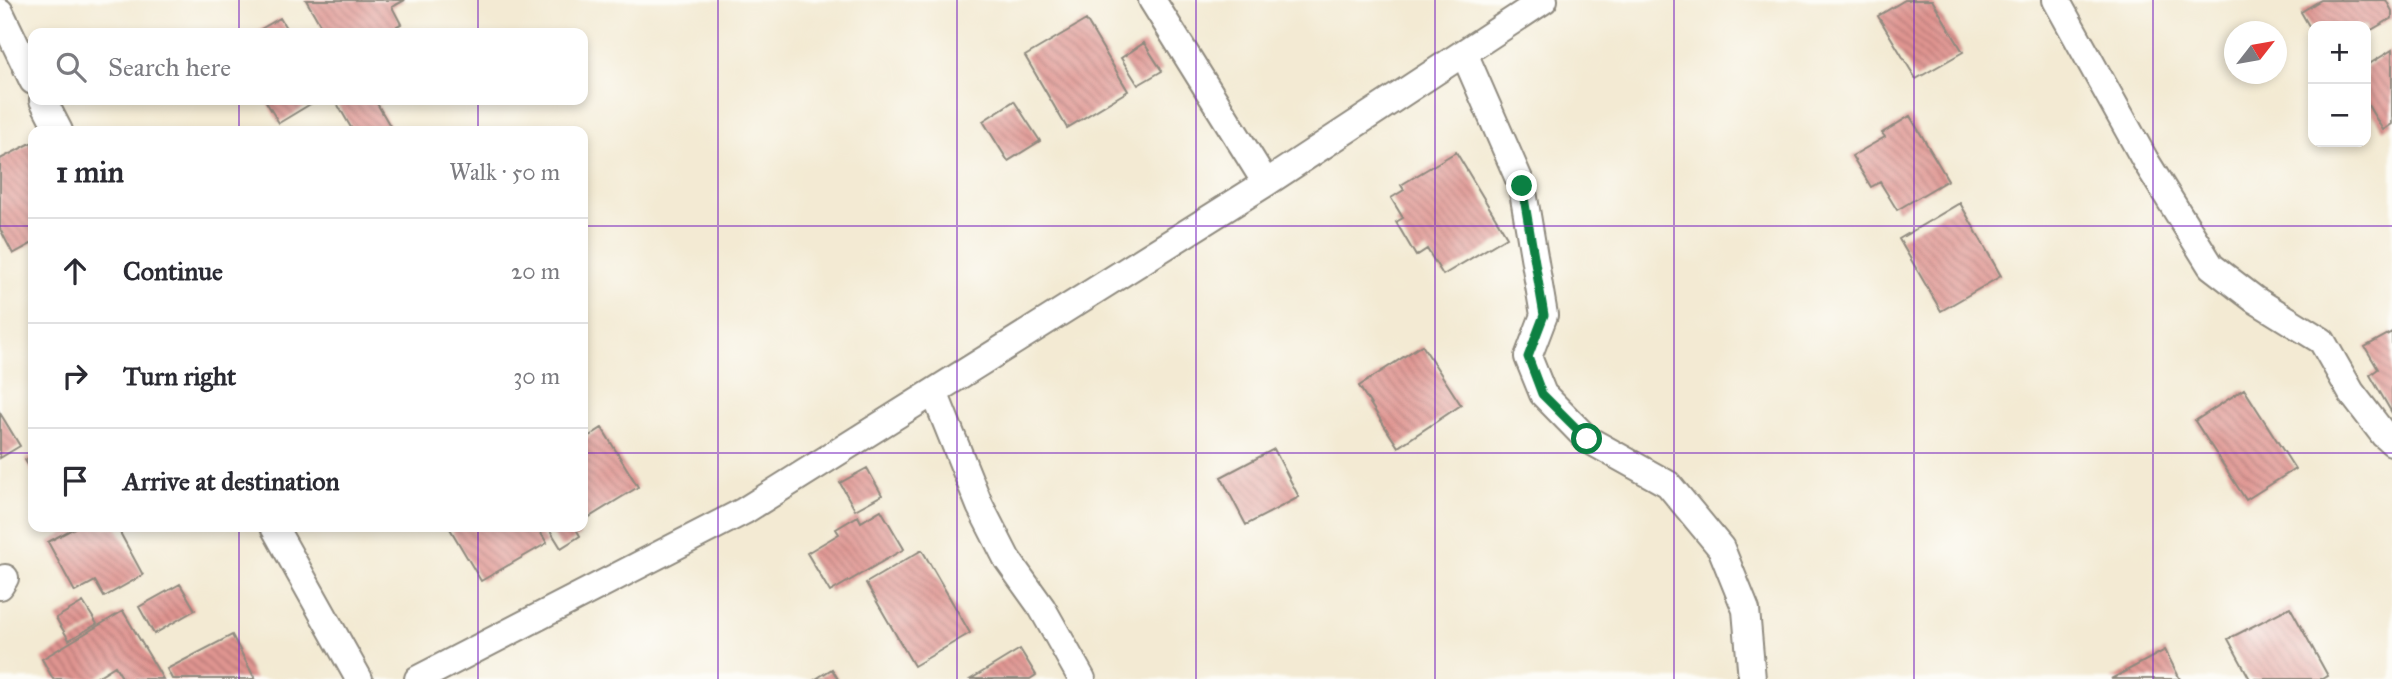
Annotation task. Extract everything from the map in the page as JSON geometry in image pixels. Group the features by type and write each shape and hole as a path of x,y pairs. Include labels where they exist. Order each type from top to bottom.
{"street":[{"path":"1152,0 1266,183"},
{"path":"418,679 744,511 1266,183 1544,0"},
{"path":"2056,0 2145,160 2211,267 2254,299 2322,341 2351,392 2392,442"},
{"path":"0,12 28,71"},
{"path":"1464,53 1522,186 1544,315 1528,357 1542,394 1587,439 1668,484 1721,548 1746,610 1752,679"},
{"path":"46,105 57,126"},
{"path":"934,392 980,506 1007,559 1042,608 1082,679"},
{"path":"277,532 359,679"}],"building":[{"path":"306,0 405,0 392,7 401,24 398,28 322,28"},
{"path":"1905,0 1932,0 1963,52 1916,79 1878,16"},
{"path":"2321,0 2386,0 2392,11 2392,18 2371,30 2371,21 2308,21 2308,24 2301,12"},
{"path":"280,18 286,28 263,28"},
{"path":"1086,20 1128,91 1067,128 1025,56"},
{"path":"1144,43 1162,71 1138,85 1121,58"},
{"path":"2392,50 2392,124 2383,130 2371,110 2371,63"},
{"path":"1014,101 1040,141 1008,161 983,121"},
{"path":"268,105 309,105 279,123"},
{"path":"338,105 378,105 390,126 350,126"},
{"path":"1910,116 1948,180 1897,210 1880,182 1871,187 1852,156 1885,137 1882,133"},
{"path":"28,145 28,246 13,254 0,229 0,159"},
{"path":"1456,152 1507,237 1443,275 1427,249 1416,256 1396,222 1403,218 1391,198 1404,190 1401,185"},
{"path":"1960,203 2001,276 1941,311 1899,239"},
{"path":"2392,332 2392,413 2370,375 2378,369 2365,347"},
{"path":"1422,345 1461,405 1398,447 1359,386"},
{"path":"2244,389 2295,469 2246,500 2195,421"},
{"path":"0,413 20,446 0,458"},
{"path":"602,428 638,487 588,518 588,437"},
{"path":"1274,449 1299,497 1246,525 1221,477"},
{"path":"867,468 882,495 855,510 840,483"},
{"path":"881,510 904,549 830,592 807,553 839,534 836,529 858,516 861,522"},
{"path":"67,532 120,532 143,575 104,597 95,581 75,592 48,542"},
{"path":"452,532 540,532 547,543 481,581"},
{"path":"551,532 578,532 580,536 561,548"},
{"path":"922,550 970,633 914,666 866,583"},
{"path":"180,584 195,610 154,634 139,607"},
{"path":"83,602 97,624 69,640 56,618"},
{"path":"2290,607 2328,676 2323,679 2250,679 2228,639"},
{"path":"123,611 163,679 123,679 115,666 94,679 53,679 42,659"},
{"path":"232,635 255,679 172,679 167,669"},
{"path":"1020,649 1036,675 1030,679 971,679"},
{"path":"2165,650 2180,679 2111,679"},
{"path":"832,669 838,679 816,679"}],"route":[{"path":"1522,186 1544,315 1528,357 1542,394 1587,439"}]}
